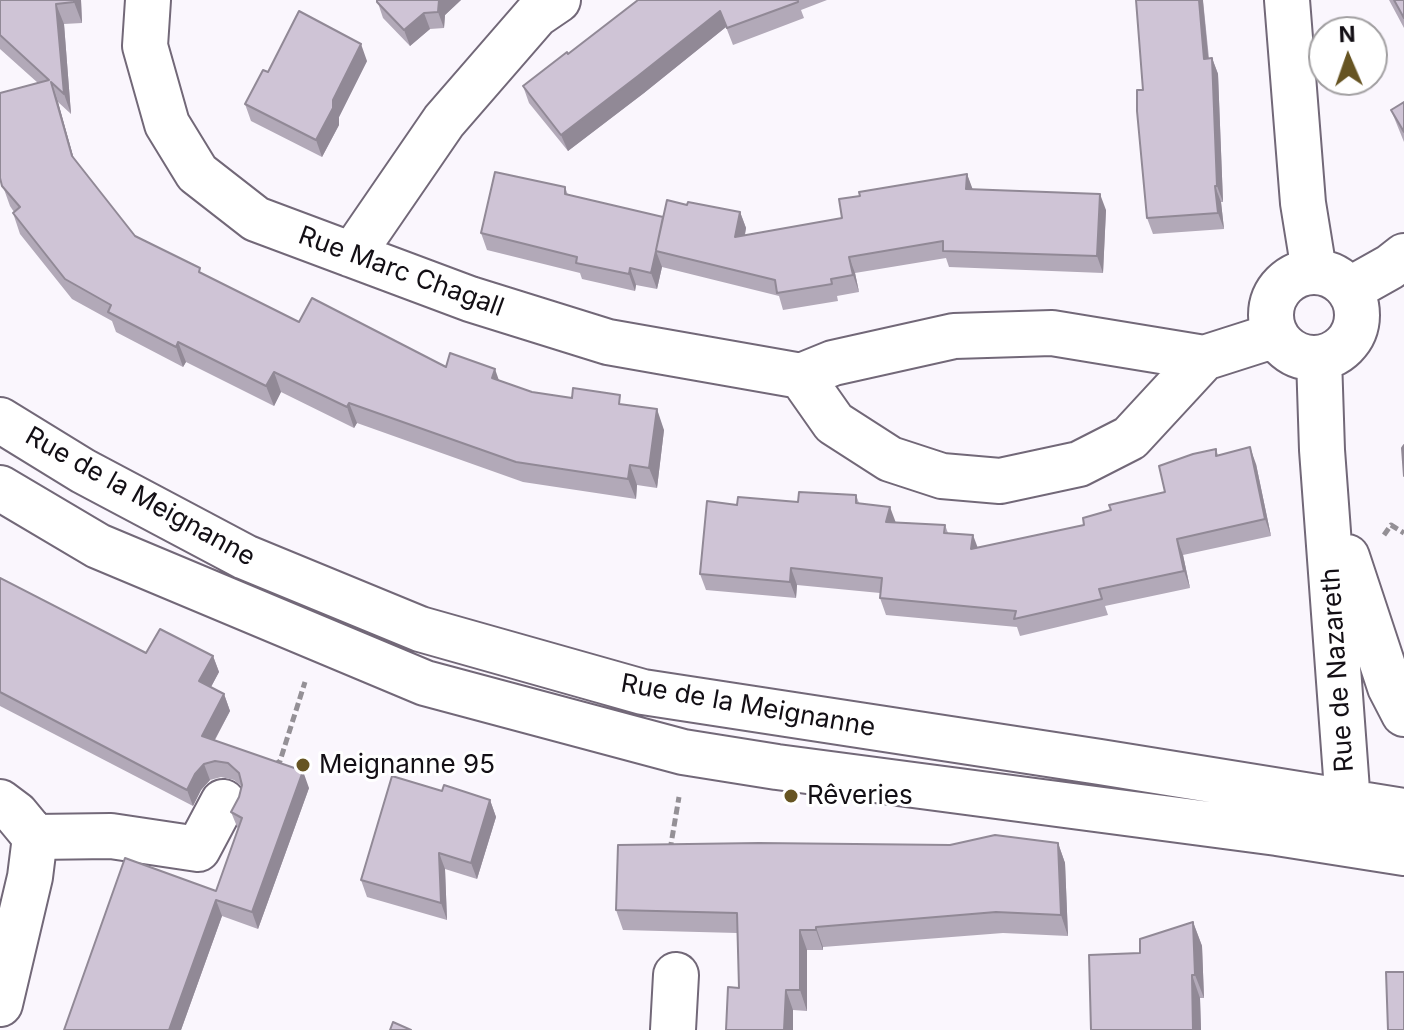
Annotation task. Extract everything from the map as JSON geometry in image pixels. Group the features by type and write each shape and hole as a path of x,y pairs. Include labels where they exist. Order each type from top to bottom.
{"street":[{"name":"Rue Marc Chagall","path":"148,0 145,46 167,124 197,173 256,219 470,299 608,342 801,376"},
{"path":"352,255 444,121 536,15 558,0"},
{"path":"1287,0 1303,203 1332,280"},
{"path":"1332,280 1390,267 1404,256"},
{"path":"1304,272 1332,280 1353,294 1357,322 1348,342 1340,350 1319,358 1308,358 1282,345 1271,316 1274,296 1280,288 1304,272"},
{"path":"1204,358 1130,438 1079,464 1000,481 942,476 890,459 834,423 801,376 833,363 954,336 1052,333 1204,358 1276,335"},
{"name":"Rue de Nazareth","path":"1319,358 1322,450 1351,846"},
{"name":"Rue de la Meignanne","path":"0,420 83,471 245,557 420,629 614,684 643,692 1404,811"},
{"name":"Rue de la Meignanne","path":"0,488 98,546 425,683 683,752 1404,853"},
{"name":"Rue de Nazareth","path":"1326,494 1390,687 1404,714"},
{"path":"0,802 16,814 35,837 30,877 0,1004"},
{"path":"35,837 111,836 198,849 223,802"},
{"path":"673,1030 676,975"}],"path":[{"path":"223,802 259,771 280,761 307,677"},
{"path":"669,859 680,792"}],"building":[{"path":"0,0 74,0 56,4 64,94 51,82 72,156 135,236 299,322 312,298 446,367 450,353 495,369 492,378 532,392 572,398 573,388 620,395 619,404 657,409 649,468 630,465 628,479 516,462 349,403 347,407 274,372 266,386 178,342 176,347 108,312 111,305 65,279 13,213 20,207 2,186 0,93 49,80 0,35"},
{"path":"377,0 439,0 438,12 424,13 404,30"},
{"path":"638,0 798,2 727,28 720,11 561,135 523,86"},
{"path":"1136,0 1199,0 1204,59 1212,58 1218,213 1147,218 1137,111 1137,90 1143,90"},
{"path":"1394,0 1404,0 1404,18"},
{"path":"299,11 361,44 316,140 245,104 263,70 268,72"},
{"path":"1404,102 1404,132 1391,110"},
{"path":"495,172 565,187 565,194 663,217 656,250 667,200 740,212 735,237 842,218 839,199 860,196 859,192 967,174 966,189 1100,194 1097,256 943,251 943,241 849,257 853,275 831,279 832,284 777,293 775,280 656,251 651,273 630,268 629,274 576,263 577,257 481,233"},
{"path":"1250,447 1265,519 1177,539 1184,571 1099,589 1102,599 1014,619 1016,611 880,598 882,578 791,568 790,582 700,574 707,501 737,505 738,497 798,502 799,492 856,495 856,503 890,507 886,522 945,525 944,533 973,535 971,549 1084,525 1083,518 1111,510 1109,505 1165,492 1159,466 1216,449 1216,456"},
{"path":"0,578 146,653 160,629 213,656 199,681 224,694 202,736 303,771 252,912 216,900 169,1030 64,1030 125,858 216,891 242,818 231,812 242,785 239,773 228,763 215,761 204,764 187,790 0,692"},
{"path":"392,776 442,791 444,785 490,800 471,863 439,853 441,903 361,880"},
{"path":"995,835 1058,843 1061,915 996,912 800,930 800,990 786,990 784,1030 726,1030 728,987 739,988 737,913 616,910 618,845 950,845"},
{"path":"1193,922 1193,1030 1091,1030 1089,955 1140,953 1140,939"},
{"path":"1386,972 1404,972 1404,1030 1388,1030"},
{"path":"393,1022 411,1030 390,1030"}],"place":[{"name":"Meignanne 95","path":"303,765"},
{"name":"Rêveries","path":"791,796"}]}
